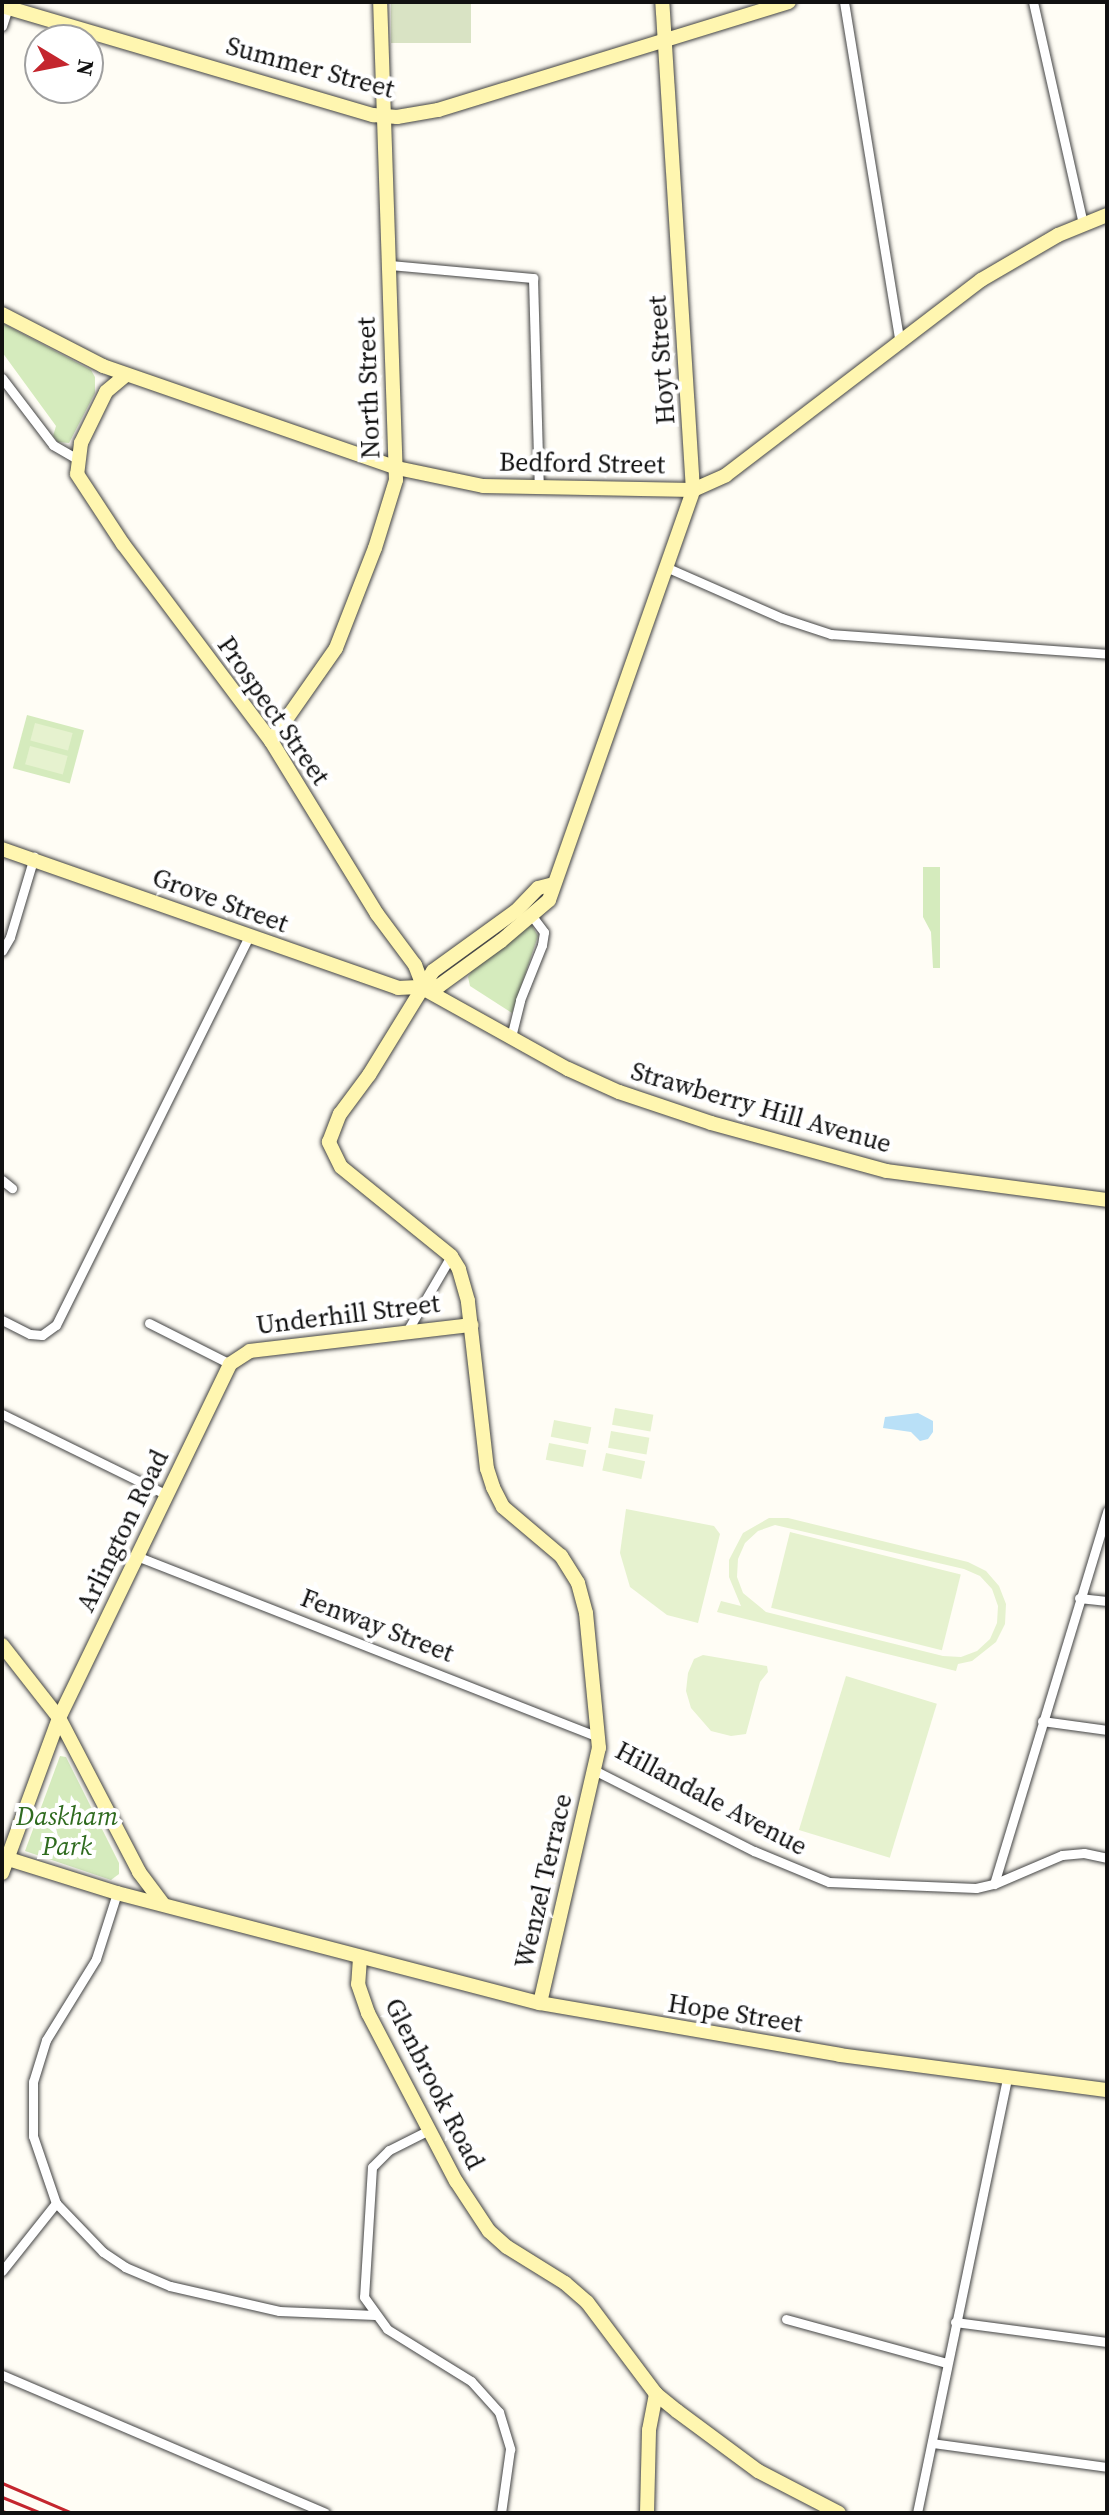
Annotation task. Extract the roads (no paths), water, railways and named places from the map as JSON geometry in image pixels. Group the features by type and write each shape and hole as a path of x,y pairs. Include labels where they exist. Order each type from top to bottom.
{"main road":[{"name":"North Street","path":"271,741 329,659 345,629 391,503 397,468 380,2"},
{"name":"Hoyt Street","path":"424,989 439,986 457,974 549,900 693,490 662,2"},
{"name":"Summer Street","path":"5,7 384,116 438,110 789,2"},
{"name":"Bedford Street","path":"2,314 126,375 397,468 483,486 693,490 726,475 981,280 1083,223 1107,215"},
{"path":"103,366 106,392"},
{"path":"77,462 106,392 126,375"},
{"name":"Prospect Street","path":"77,462 77,474 123,544 271,741 377,914 415,965 424,989"},
{"name":"Grove Street","path":"2,849 34,857 248,938 392,987 424,989"},
{"path":"424,989 433,971 516,911 538,888 554,884"},
{"name":"Strawberry Hill Avenue","path":"424,989 619,1092 839,1161 927,1178 1107,1200"},
{"name":"Hillandale Avenue","path":"424,989 340,1114 329,1142 341,1167 451,1256 463,1279 487,1469 503,1507 561,1556 578,1583 586,1613 599,1737 594,1770"},
{"name":"Underhill Street","path":"230,1364 250,1351 471,1325"},
{"name":"Arlington Road","path":"4,1863 59,1718 230,1364"},
{"path":"2,1645 59,1718 139,1872 162,1903"},
{"name":"Wenzel Terrace","path":"540,2003 594,1770"},
{"path":"4,1863 360,1958"},
{"name":"Hope Street","path":"360,1958 540,2003 702,2033 1007,2079 1107,2090"},
{"name":"Glenbrook Road","path":"360,1958 358,1984 364,2003 464,2195 489,2231 507,2247 565,2283 587,2302 656,2394 742,2460 839,2513"},
{"path":"647,2513 649,2430 656,2394"}],"street":[{"path":"844,2 900,343"},
{"path":"1033,2 1083,223"},
{"path":"2,26 5,7"},
{"path":"389,265 533,278 539,488"},
{"name":"Prospect Street","path":"2,378 53,445 77,462"},
{"path":"668,568 782,618 831,634 1107,654"},
{"path":"2,951 10,937 34,857"},
{"path":"511,1037 520,1000 542,945 544,932 531,915"},
{"path":"2,1320 30,1334 42,1335 56,1325 248,938"},
{"path":"2,1180 12,1188"},
{"path":"406,1333 451,1256"},
{"name":"Underhill Street","path":"149,1323 230,1364"},
{"path":"2,1414 167,1495"},
{"path":"994,1884 1107,1511"},
{"name":"Fenway Street","path":"139,1557 599,1737"},
{"path":"1079,1598 1107,1601"},
{"path":"1042,1721 1107,1730"},
{"name":"Hillandale Avenue","path":"594,1770 816,1879 853,1885 957,1889 994,1884 1062,1855 1084,1853 1107,1858"},
{"path":"117,1893 96,1959 46,2040 33,2082 33,2136 56,2203 103,2252 125,2267 170,2286 279,2311 375,2315"},
{"path":"917,2513 1007,2079"},
{"path":"429,2130 383,2154 370,2172 364,2297 375,2315 400,2340 471,2381 499,2412 510,2449 501,2513"},
{"path":"3,2268 56,2203"},
{"path":"786,2319 947,2363"},
{"path":"955,2322 1107,2342"},
{"path":"2,2375 325,2513"},
{"path":"932,2443 1107,2467"}],"water":[{"path":"918,1413 933,1421 933,1432 928,1439 920,1441 911,1432 883,1428 885,1417"}],"railway":[{"path":"2,2483 72,2513"},
{"path":"2,2497 41,2513"},
{"path":"2,2511 8,2513"}],"park label":[{"name":"Daskham Park","path":"67,1832"}]}
